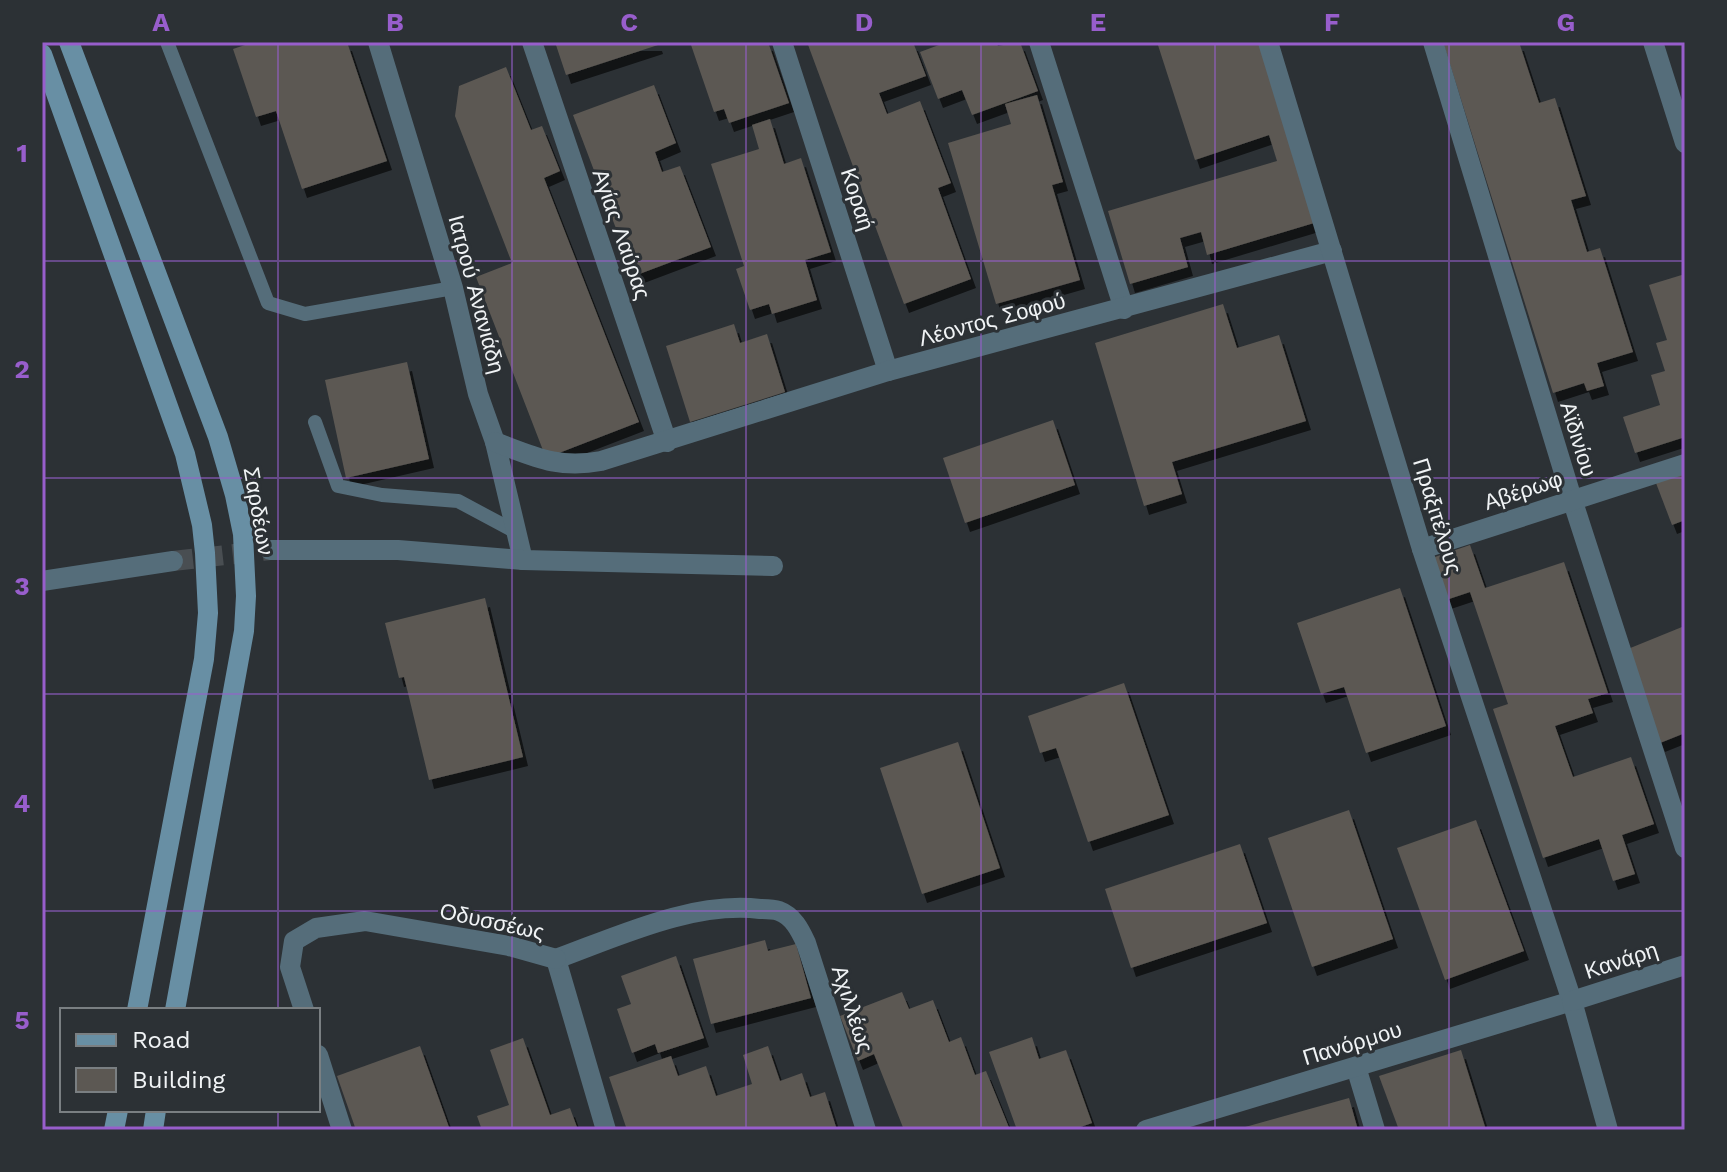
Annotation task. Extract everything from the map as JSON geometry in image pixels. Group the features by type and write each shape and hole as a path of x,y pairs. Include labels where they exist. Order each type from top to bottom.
{"main road":[{"name":"Σαρδέων","path":"69,42 218,437 243,534 246,596 240,659 175,1008"},
{"path":"42,54 176,426 202,525 205,553 208,613 204,659 137,1008"}],"street":[{"name":"Ιατρού Ανανιάδη","path":"378,42 453,288 523,560"},
{"name":"Αγίας Λαύρας","path":"532,42 667,442"},
{"name":"Κοραή","path":"782,42 888,371"},
{"path":"1039,42 1124,309"},
{"name":"Πραξιτέλους","path":"1268,42 1422,549 1572,1001 1608,1130"},
{"name":"Αϊδινίου","path":"1433,42 1572,499 1685,848"},
{"path":"1653,42 1685,143"},
{"name":"Λέοντος Σοφού","path":"495,442 540,461 581,465 667,442 888,371 1332,251"},
{"name":"Αβέρωφ","path":"1422,549 1685,464"},
{"path":"270,550 398,550 523,560 773,566"},
{"path":"42,581 173,561"},
{"name":"Αχιλλέως","path":"556,959 633,931 715,907 779,911 797,925 806,943 866,1130"},
{"name":"Οδυσσέως","path":"303,1008 290,967 294,941 316,928 365,921 509,946 556,959 606,1130"},
{"name":"Κανάρη","path":"1572,1001 1685,965"},
{"name":"Πανόρμου","path":"1146,1130 1572,1001"},
{"path":"320,1061 342,1130"},
{"path":"1356,1067 1375,1130"}],"lane":[{"path":"167,42 268,303 305,314 453,288"},
{"path":"315,422 338,486 382,495 458,501 516,532"}],"building":[{"path":"254,42 347,42 387,161 302,189 276,111 256,117 233,49"},
{"path":"555,42 657,42 658,45 566,75"},
{"path":"690,42 768,42 789,103 729,123 724,109 714,112"},
{"path":"807,42 913,42 926,76 879,93 887,114 920,101 951,183 938,188 971,279 904,304"},
{"path":"947,42 996,42 998,46 1020,42 1038,91 972,115 962,90 938,99 920,52"},
{"path":"1157,42 1261,42 1314,223 1207,255 1201,232 1180,238 1188,267 1130,284 1108,211 1277,161 1269,135 1195,160"},
{"path":"1443,42 1519,42 1539,103 1555,98 1586,196 1571,200 1587,252 1600,248 1633,352 1597,363 1604,386 1587,391 1584,383 1553,393"},
{"path":"506,67 531,130 542,126 560,171 544,178 639,422 546,458 476,277 512,263 455,116 459,86"},
{"path":"654,85 676,143 655,152 662,172 680,166 711,247 634,276 573,115"},
{"path":"1037,95 1063,182 1052,185 1080,280 996,304 948,143 1011,124 1005,104"},
{"path":"770,119 784,164 801,158 831,252 805,260 817,300 772,314 769,304 750,310 736,269 744,266 711,164 759,149 752,125"},
{"path":"1685,274 1685,437 1635,453 1623,417 1660,405 1651,375 1665,371 1656,343 1667,340 1649,285"},
{"path":"1223,304 1237,348 1279,335 1306,421 1172,462 1182,494 1144,506 1095,343"},
{"path":"734,324 740,343 767,334 785,392 690,422 666,346"},
{"path":"407,362 429,459 346,478 325,380"},
{"path":"1053,420 1075,485 965,523 943,458"},
{"path":"1685,472 1685,520 1672,525 1656,483"},
{"path":"1470,545 1485,588 1564,562 1608,693 1588,699 1593,713 1555,726 1573,777 1631,757 1654,824 1622,835 1635,874 1613,881 1599,839 1543,858 1493,709 1508,704 1470,592 1446,600 1432,558"},
{"path":"1400,588 1446,726 1366,753 1344,687 1321,694 1297,623"},
{"path":"485,598 523,757 429,780 404,677 399,678 385,623"},
{"path":"1682,627 1685,634 1685,733 1660,743 1623,651"},
{"path":"1124,683 1169,815 1088,842 1056,748 1040,753 1028,716"},
{"path":"958,742 1000,868 922,894 880,768"},
{"path":"1349,810 1393,939 1312,967 1268,838"},
{"path":"1476,820 1524,951 1445,980 1397,848"},
{"path":"1240,844 1267,923 1131,968 1105,889"},
{"path":"765,940 768,951 796,944 811,998 711,1024 693,959"},
{"path":"676,956 704,1038 658,1053 655,1044 632,1053 617,1009 631,1004 621,976"},
{"path":"902,992 909,1009 933,1000 949,1042 961,1037 975,1075 986,1071 1010,1130 904,1130 874,1054 858,1061 840,1016"},
{"path":"1032,1037 1039,1059 1066,1050 1092,1123 1072,1130 1017,1130 989,1052"},
{"path":"523,1038 550,1115 570,1108 578,1130 482,1130 477,1116 509,1105 490,1050"},
{"path":"420,1046 450,1130 356,1130 337,1076"},
{"path":"768,1046 780,1081 802,1073 810,1097 825,1092 837,1130 627,1130 609,1077 671,1056 678,1076 706,1066 716,1096 752,1084 743,1055"},
{"path":"1461,1050 1486,1130 1399,1130 1379,1076"},
{"path":"1349,1098 1358,1130 1238,1130 1238,1129"}],"tunnel":[{"path":"173,561 270,550"}]}
